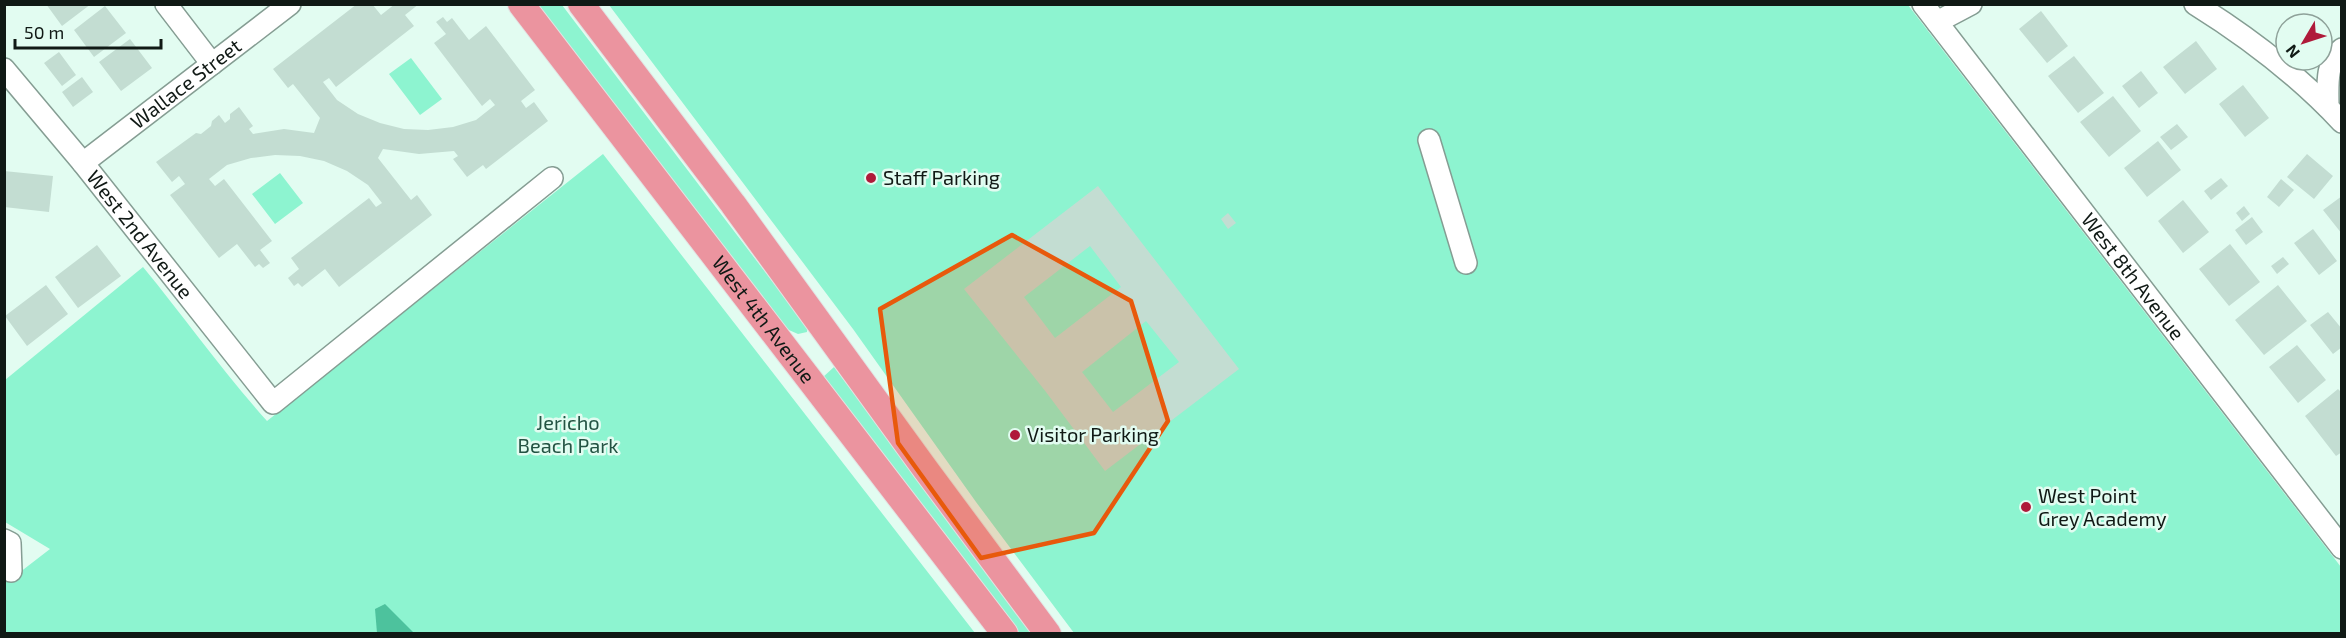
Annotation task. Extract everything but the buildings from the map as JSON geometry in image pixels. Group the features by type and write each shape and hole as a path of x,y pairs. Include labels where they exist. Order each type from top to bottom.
{"main road":[{"name":"West 4th Avenue","path":"521,4 1005,633"},
{"path":"581,4 733,204 926,470 1048,633"}],"street":[{"path":"166,4 212,64"},
{"name":"Wallace Street","path":"83,163 290,4"},
{"name":"West 8th Avenue","path":"1923,4 2342,548"},
{"path":"1937,22 1971,4"},
{"path":"2195,4 2274,53"},
{"name":"West 2nd Avenue","path":"4,69 83,163 273,403 552,178"},
{"path":"2293,72 2335,115"},
{"path":"2330,72 2328,88 2335,115"},
{"path":"1429,140 1466,263"},
{"path":"4,540 10,543 11,571"}],"highlighted area":[{"path":"1012,235 1131,301 1168,421 1094,533 981,558 898,443 880,309"}],"green space":[{"path":"533,5 562,5 807,327 807,332 798,334 782,327"},
{"path":"609,5 1908,5 2341,567 2341,633 1074,633 976,502 853,329"},
{"path":"411,58 442,99 420,115 389,74"},
{"name":"Jericho Beach Park","path":"603,154 975,633 5,633 4,569 15,576 50,549 5,522 5,380 143,267 267,421"},
{"path":"280,173 303,203 275,224 252,194"},
{"path":"834,367 1035,633 1015,633 822,378"}],"shaded area":[{"path":"385,604 414,633 377,633 375,609"}],"place":[{"name":"Staff Parking","path":"871,178"},
{"name":"Visitor Parking","path":"1015,435"},
{"name":"West Point Grey Academy","path":"2026,507"}]}
